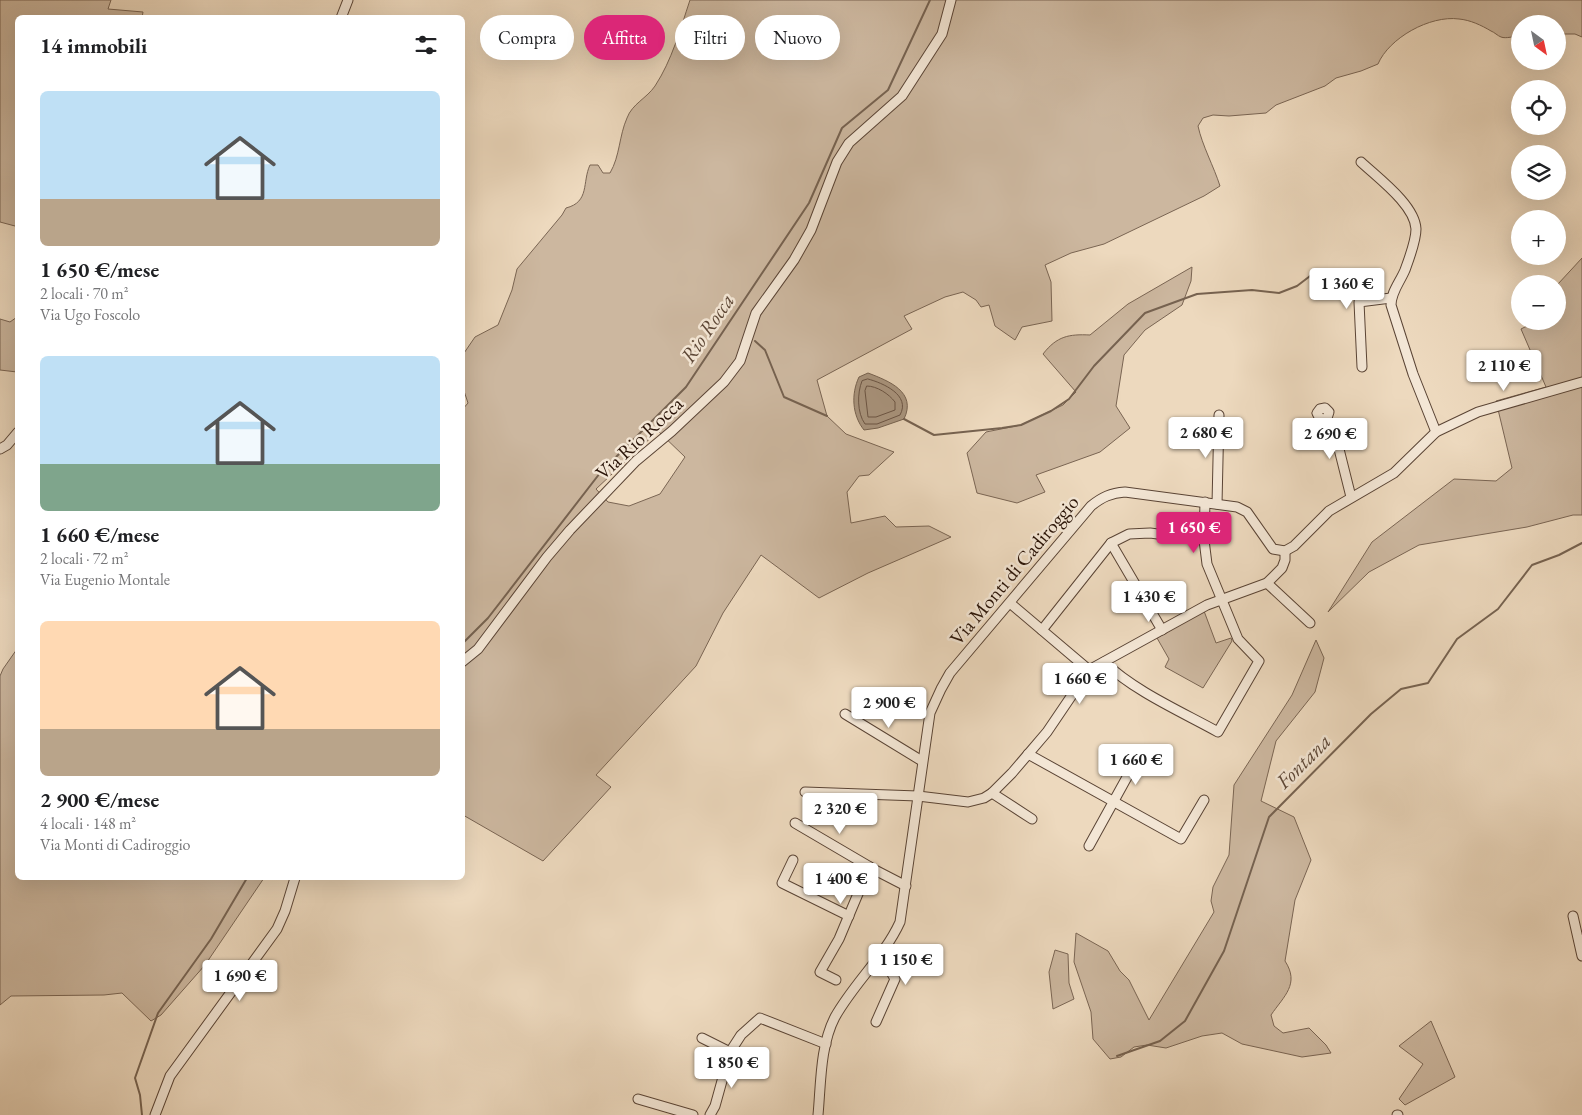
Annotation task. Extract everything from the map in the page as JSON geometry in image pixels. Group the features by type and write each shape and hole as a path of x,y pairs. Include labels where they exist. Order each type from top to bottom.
{"street":[{"path":"342,15 348,0"},
{"name":"Via Rio Rocca","path":"465,660 478,650 546,557 570,530 636,462 724,382 740,362 756,313 794,260 811,230 837,162 849,143 902,96 942,34 951,0"},
{"path":"1361,162 1411,212 1416,229 1405,270 1391,298 1391,305 1436,432"},
{"path":"1362,367 1359,302 1391,298"},
{"path":"805,792 918,796 968,802 977,801 992,793 1028,754 1051,726 1089,670 1221,599 1267,583 1282,568 1285,552 1294,546 1320,518 1351,497 1394,473 1436,432 1478,412 1582,382"},
{"path":"1217,504 1219,415"},
{"path":"1327,418 1339,449 1351,497"},
{"path":"0,449 7,445 15,436"},
{"name":"Via Monti di Cadiroggio","path":"818,1115 826,1044 835,1018 846,1000 888,946 900,922 930,713 950,673 1070,530 1100,498 1113,492 1205,502 1237,508 1247,512 1273,549 1285,552"},
{"path":"1104,662 1112,670 1139,688 1218,732 1259,661 1238,639 1207,564 1204,540 1205,502"},
{"path":"1042,630 1111,543 1129,534 1150,533 1204,540"},
{"path":"1111,543 1162,630"},
{"path":"1267,583 1310,623"},
{"path":"1010,603 1089,670"},
{"path":"845,714 922,761"},
{"path":"1028,754 1182,839 1204,800"},
{"path":"1089,846 1137,759"},
{"path":"992,793 1032,819"},
{"path":"795,823 870,868 906,886"},
{"path":"792,860 782,883 849,916"},
{"path":"836,980 820,972 849,916 870,868"},
{"path":"155,1115 170,1076 277,929 285,911 294,880"},
{"path":"1574,916 1582,956"},
{"path":"875,962 892,972 895,980 876,1022"},
{"path":"710,1115 715,1106 730,1052 741,1035 760,1018 826,1044"},
{"path":"702,1038 730,1052"},
{"path":"638,1099 693,1115"}],"shaded area":[{"path":"0,0 111,0 108,9 143,12 142,15 15,15 15,226 0,222"},
{"path":"690,0 1582,0 1582,37 1575,34 1566,34 1566,15 1511,15 1511,37 1505,38 1467,20 1448,19 1436,21 1412,30 1401,37 1383,54 1378,64 1336,78 1325,86 1276,105 1266,113 1229,116 1213,115 1203,118 1198,126 1220,186 1204,196 1104,244 1071,253 1045,265 1051,282 1052,321 1022,327 1015,340 995,326 989,305 981,307 976,300 963,292 945,297 904,316 912,329 817,380 827,416 846,434 894,452 869,475 859,476 847,492 851,523 885,516 896,527 929,526 951,537 868,573 819,598 761,555 723,613 696,666 596,775 611,787 543,861 465,816 465,406 468,403 465,394 465,352 475,337 498,325 512,290 517,269 566,208 579,201 584,191 590,165 598,165 603,173 610,173 616,160 624,125 629,113 652,90 666,66 675,44 675,60 745,60 745,15 685,15","holes":["658,431 685,457 660,494 629,506 608,502 596,489"]},
{"path":"1582,258 1582,515 1573,515 1527,527 1419,545 1369,572 1328,612 1372,542 1454,479 1496,481 1512,468 1496,401 1546,387 1521,330 1566,330 1566,275"},
{"path":"1192,267 1191,281 1182,305 1145,330 1124,355 1116,406 1130,428 1100,452 1036,475 1045,492 1017,503 977,493 967,453 986,432 1021,425 1063,405 1076,392 1043,354 1048,348 1064,337 1090,335 1128,304"},
{"path":"15,318 15,372 0,370 0,319 10,322"},
{"path":"1204,611 1216,643 1231,638 1232,641 1203,688 1165,667 1169,659 1157,638"},
{"path":"1316,640 1324,658 1315,692 1276,741 1261,801 1294,817 1311,860 1295,900 1285,961 1291,976 1291,983 1285,996 1271,1015 1274,1026 1283,1033 1309,1028 1326,1045 1331,1053 1302,1057 1242,1044 1222,1033 1202,1036 1166,1048 1147,1045 1134,1047 1121,1057 1110,1059 1093,1039 1091,1012 1074,962 1076,933 1108,951 1120,971 1129,980 1149,1020 1214,912 1211,901 1213,887 1229,855 1234,785 1292,695"},
{"path":"15,652 15,880 263,880 205,965 161,1015 151,1021 122,993 104,995 11,996 0,1005 0,676"},
{"path":"1055,950 1068,954 1069,983 1074,999 1053,1009 1049,972"},
{"path":"1431,1021 1455,1077 1405,1105 1399,1099 1423,1064 1399,1046"}],"water":[{"path":"868,373 892,384 904,395 907,402 907,410 904,419 878,428 864,430 857,418 854,397 859,377"}],"waterway":[{"name":"Rio Rocca","path":"465,641 488,618 600,473 686,387 809,203 842,128 888,90 930,0"},
{"path":"904,419 934,435 1021,425 1051,411 1069,399 1094,366 1145,313 1197,294 1252,290 1279,293 1297,286 1314,273"},
{"path":"755,341 765,350 784,397 827,416"},
{"name":"Fontana","path":"1117,1056 1160,1041 1185,1021 1224,951 1269,817 1371,714 1401,689 1428,683 1457,639 1498,609 1532,565 1559,555 1582,543"},
{"name":"Rio Rocca","path":"142,1115 140,1095 135,1078 158,1013 211,939 246,880"}]}
